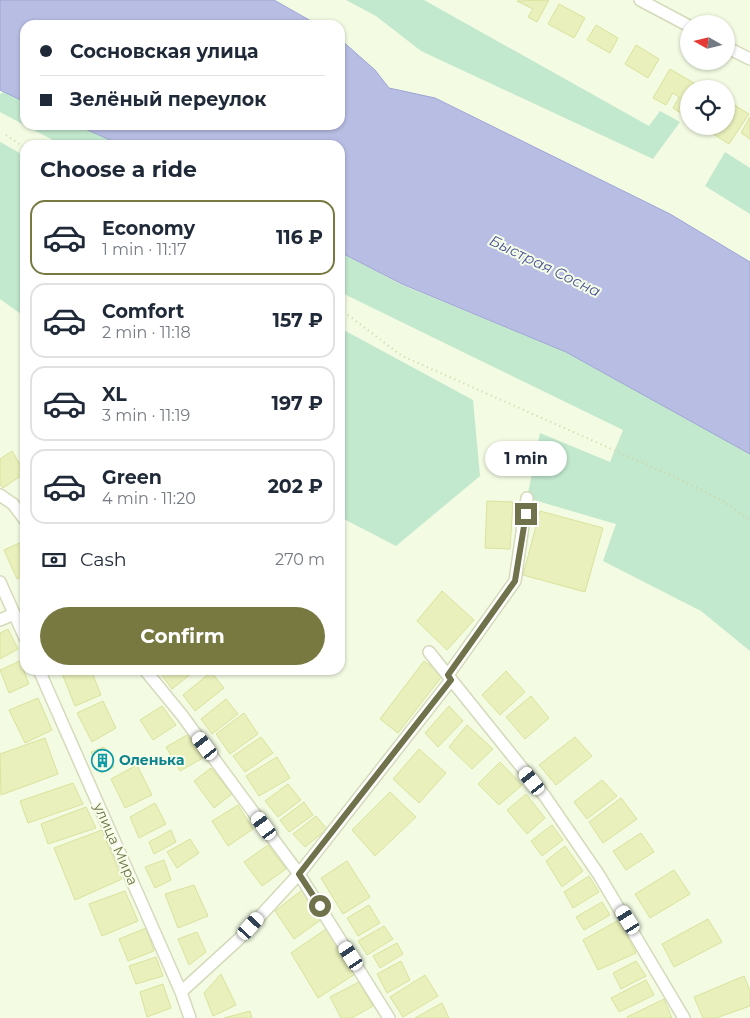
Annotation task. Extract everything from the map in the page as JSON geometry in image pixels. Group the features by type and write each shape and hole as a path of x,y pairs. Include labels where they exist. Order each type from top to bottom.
{"street":[{"path":"640,0 680,21"},
{"path":"735,52 750,59"},
{"path":"0,495 13,504 20,513"},
{"path":"181,992 240,939 299,874 449,677 515,581 527,498"},
{"path":"0,582 20,627"},
{"path":"0,620 14,614"},
{"path":"429,652 544,795 594,867 646,951 684,1018"},
{"name":"улица Мира","path":"41,675 181,992 190,1018"},
{"path":"149,675 182,714 299,874 389,1018"}],"path":[{"path":"6,135 20,145"},
{"path":"345,313 402,356 677,478 723,501 750,520"}],"green space":[{"path":"346,0 424,0 649,126 660,111 680,122 653,159 421,51 376,16"},
{"path":"4,92 20,100 20,123 0,112 0,94"},
{"path":"34,130 88,130 110,140 53,140"},
{"path":"0,142 20,153 20,313 0,299"},
{"path":"725,152 750,168 750,214 705,186"},
{"path":"345,255 402,285 566,352 750,454 750,651 701,611 603,561 616,524 527,498 540,433 610,462 623,430 345,294"},
{"path":"345,331 473,400 480,476 396,546 345,520"}],"water":[{"path":"0,0 274,0 309,20 20,20 20,100 0,90"},
{"name":"Быстрая Сосна","path":"345,43 375,70 389,88 435,98 670,214 750,262 750,454 566,352 402,284 345,255 345,140 110,140 88,130 345,130"}],"building":[{"path":"549,0 537,22 528,17 533,9 517,1"},
{"path":"559,4 585,18 574,38 548,24"},
{"path":"596,25 618,38 610,53 587,40"},
{"path":"636,45 659,59 648,78 625,64"},
{"path":"670,69 689,80 680,80 680,112 673,108 679,97 673,93 666,105 653,98"},
{"path":"735,105 749,114 735,135"},
{"path":"750,117 750,139 741,133"},
{"path":"715,135 735,135 729,144"},
{"path":"12,451 20,465 20,476 3,488 0,485 0,459"},
{"path":"487,501 513,502 510,549 485,548"},
{"path":"540,511 603,528 585,592 523,575"},
{"path":"20,543 20,578 17,579 4,550"},
{"path":"442,591 474,620 447,650 417,621"},
{"path":"8,629 18,649 0,659 0,633"},
{"path":"20,661 20,675 25,675 29,684 9,693 0,670"},
{"path":"424,661 443,675 398,733 380,719"},
{"path":"506,671 525,692 500,715 482,695"},
{"path":"63,675 93,675 101,695 75,706"},
{"path":"162,675 190,675 172,689"},
{"path":"207,675 213,675 224,688 195,711 183,695"},
{"path":"531,696 549,718 525,739 506,717"},
{"path":"38,698 52,730 25,743 9,710"},
{"path":"226,699 238,714 212,734 201,719"},
{"path":"103,701 116,728 92,742 77,713"},
{"path":"162,706 176,725 153,740 140,720"},
{"path":"449,706 463,721 438,747 425,733"},
{"path":"244,713 258,734 230,754 216,734"},
{"path":"467,725 493,749 472,769 449,747"},
{"path":"187,735 203,758 180,771 166,747"},
{"path":"261,737 273,753 245,772 233,756"},
{"path":"575,737 592,756 556,785 539,765"},
{"path":"45,738 58,774 1,795 0,754"},
{"name":"Оленька","path":"104,747 114,767 101,773 91,752"},
{"path":"419,749 446,773 419,803 393,779"},
{"path":"277,757 290,778 259,796 246,776"},
{"path":"500,762 522,785 499,805 478,784"},
{"path":"137,765 152,795 125,808 111,779"},
{"path":"211,768 232,794 214,808 194,781"},
{"path":"602,780 617,796 587,819 574,802"},
{"path":"73,783 83,804 28,823 20,801"},
{"path":"288,784 301,800 278,817 265,801"},
{"path":"390,792 416,817 375,856 352,830"},
{"path":"526,794 545,818 527,834 507,810"},
{"path":"621,798 637,819 603,843 589,822"},
{"path":"304,802 313,815 289,832 280,820"},
{"path":"155,803 166,824 139,838 130,817"},
{"path":"238,805 253,829 228,846 212,821"},
{"path":"86,807 96,828 48,844 41,824"},
{"path":"316,816 327,829 305,847 293,834"},
{"path":"552,825 563,840 542,856 531,841"},
{"path":"102,830 122,879 75,900 54,848"},
{"path":"171,830 176,842 154,854 149,842"},
{"path":"641,833 654,852 626,870 613,851"},
{"path":"190,839 199,853 177,868 167,852"},
{"path":"268,845 286,869 262,886 244,862"},
{"path":"565,846 583,871 562,887 546,861"},
{"path":"164,860 171,880 155,888 145,867"},
{"path":"347,861 370,897 343,914 321,878"},
{"path":"674,870 690,894 650,918 635,894"},
{"path":"589,876 599,892 573,908 564,892"},
{"path":"194,885 208,916 178,928 165,894"},
{"path":"302,890 322,919 294,939 275,911"},
{"path":"125,891 138,921 102,936 89,904"},
{"path":"602,902 610,915 584,930 576,917"},
{"path":"369,905 380,923 358,936 347,918"},
{"path":"708,919 722,942 674,967 662,944"},
{"path":"619,920 636,953 598,970 583,940"},
{"path":"384,926 393,939 367,955 358,941"},
{"path":"146,928 154,951 128,961 119,939"},
{"path":"326,929 355,974 318,998 291,953"},
{"path":"197,932 206,952 189,965 178,939"},
{"path":"397,943 403,954 380,968 373,956"},
{"path":"156,957 163,976 136,984 129,966"},
{"path":"401,961 410,980 387,993 377,974"},
{"path":"636,961 646,976 621,989 613,973"},
{"path":"221,974 236,1005 213,1016 204,993"},
{"path":"425,975 438,996 403,1017 390,997"},
{"path":"744,976 750,991 750,1006 716,1018 703,1018 694,997"},
{"path":"646,980 654,995 619,1012 611,998"},
{"path":"359,982 373,1006 352,1018 341,1018 330,997"},
{"path":"163,984 171,1008 147,1017 140,992"},
{"path":"664,999 672,1018 627,1017"},
{"path":"442,1003 449,1018 415,1018"},
{"path":"250,1011 252,1018 224,1018"}],"place":[{"name":"Оленька","path":"103,760"}],"route":[{"path":"320,906 299,874 451,680 448,675 515,581 526,514"}]}
